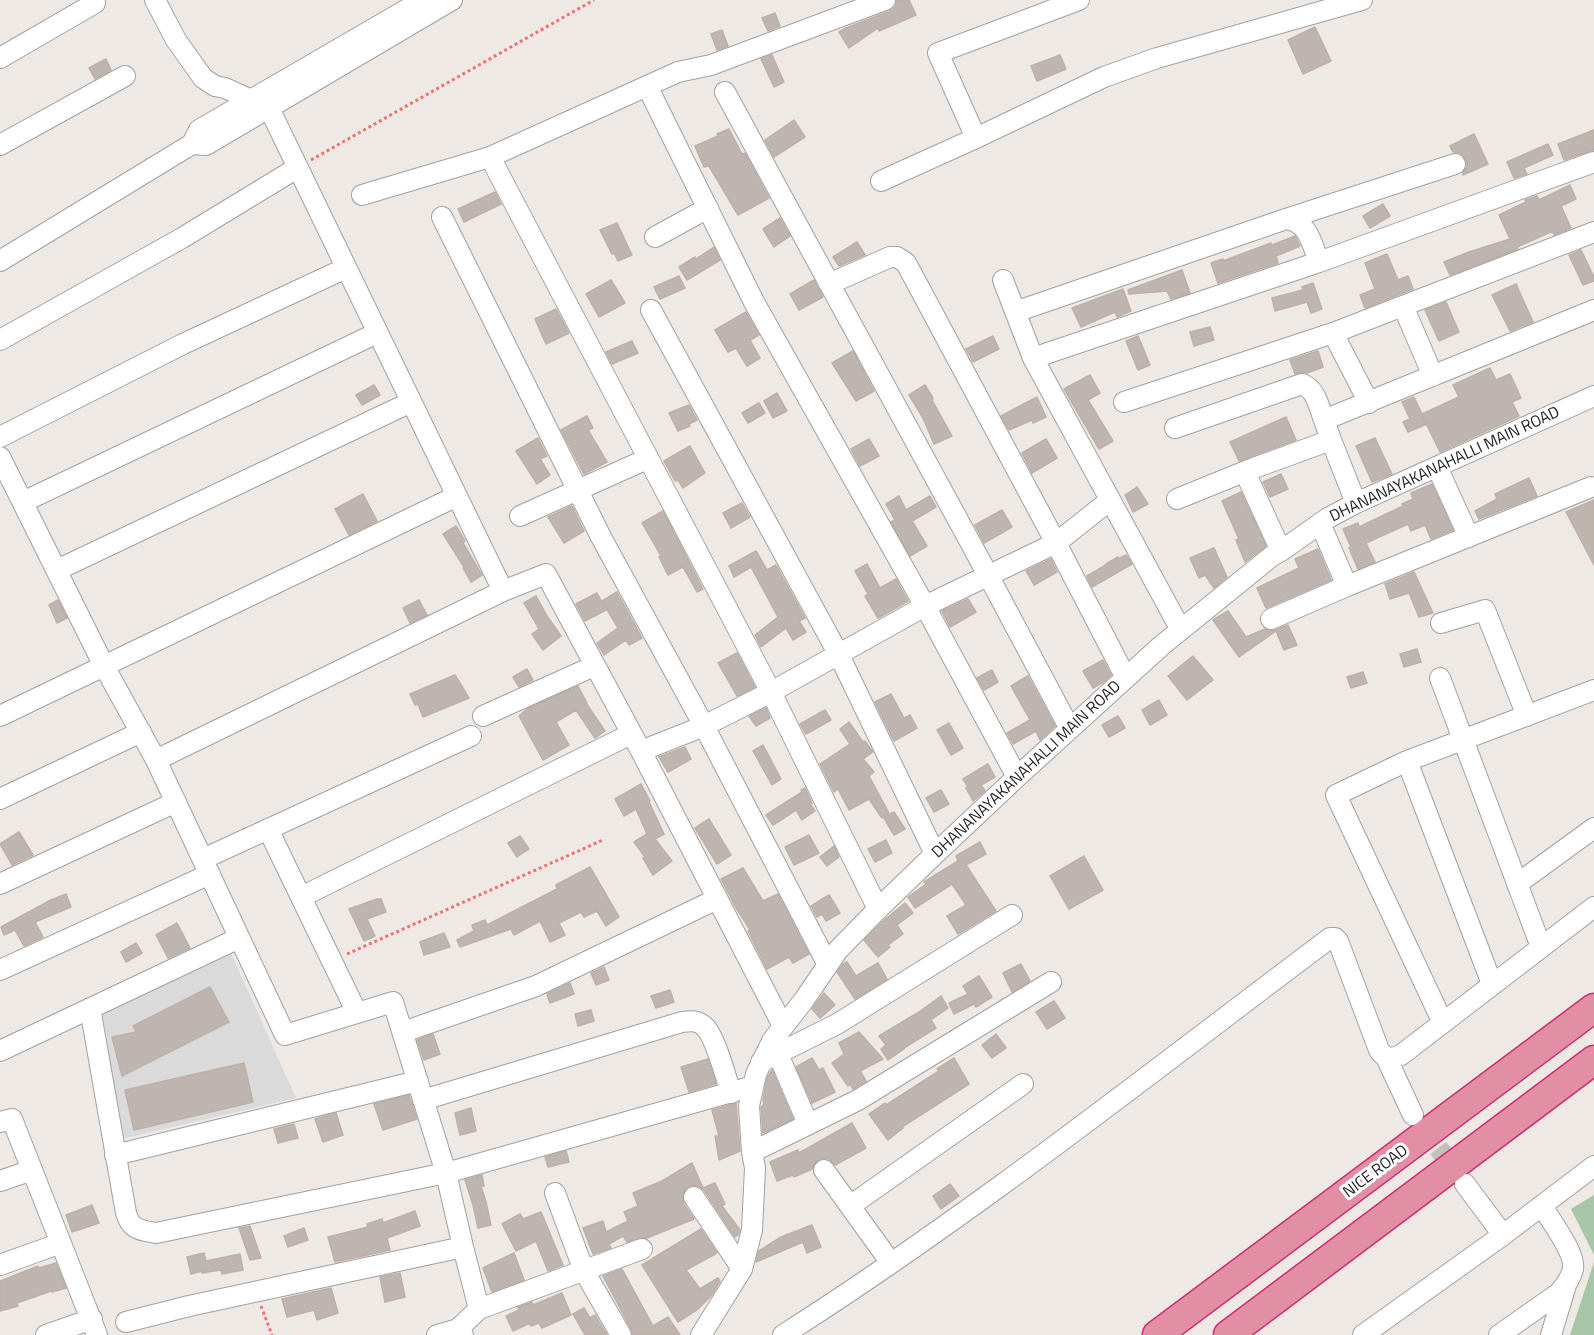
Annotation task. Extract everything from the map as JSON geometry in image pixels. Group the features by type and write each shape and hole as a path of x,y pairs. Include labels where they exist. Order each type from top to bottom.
{"highway":[{"name":"NICE ROAD","path":"1157,1335 1594,1008"},
{"path":"1228,1335 1594,1060"}],"street":[{"path":"0,261 192,144 199,130 423,0"},
{"path":"192,144 206,145 452,0"},
{"path":"362,195 490,157 678,72 711,65 885,0"},
{"path":"976,138 938,53 1079,0"},
{"path":"881,181 1104,77 1157,58 1362,0"},
{"path":"160,2 176,40 203,78 216,86 269,108 503,591"},
{"path":"0,58 95,3"},
{"path":"3,137 125,76"},
{"path":"646,86 754,302 925,606 1017,777"},
{"path":"725,93 1070,729"},
{"path":"490,157 771,692 878,909"},
{"path":"1033,358 1319,262 1594,162"},
{"path":"1015,312 1455,164"},
{"path":"0,340 182,238 297,168"},
{"path":"655,237 708,208"},
{"path":"442,217 601,537 704,726 828,965"},
{"path":"1286,219 1294,220 1304,227 1319,262"},
{"path":"1124,402 1333,333 1594,232"},
{"path":"829,284 890,257 897,257 906,263 1126,678"},
{"path":"0,436 183,344 346,268"},
{"path":"1003,280 1033,358 1181,630"},
{"path":"1403,306 1432,376"},
{"path":"651,310 839,655 935,854"},
{"path":"1324,420 1594,310"},
{"path":"23,502 377,333"},
{"path":"1333,333 1369,403"},
{"path":"1175,428 1302,384 1309,386 1314,393 1356,503"},
{"name":"DHANANAYAKANAHALLI MAIN ROAD","path":"701,1335 742,1269 752,1230 755,1168 749,1106 756,1074 770,1058 772,1041 804,1000 838,950 935,854 1126,678 1272,556 1320,523 1356,503 1593,400"},
{"path":"57,570 411,402"},
{"path":"1178,499 1331,440"},
{"path":"0,457 104,666 156,760 285,1035 393,1002 446,1173 479,1309"},
{"path":"520,516 647,459"},
{"path":"1437,466 1469,537"},
{"path":"1251,469 1248,475 1249,481 1281,551"},
{"path":"1271,619 1590,487"},
{"path":"0,716 457,496"},
{"path":"302,897 636,743 704,726 771,692 925,606 1056,543 1109,501"},
{"path":"1320,523 1347,586"},
{"path":"156,760 503,591 546,574 783,1026"},
{"path":"1441,623 1485,610 1527,716"},
{"path":"483,716 594,666"},
{"path":"1440,678 1541,947"},
{"path":"1443,1023 1336,795 1407,762 1594,690"},
{"path":"0,799 141,732"},
{"path":"0,970 206,867 268,829 471,736"},
{"path":"1407,762 1492,984"},
{"path":"0,884 176,802"},
{"path":"1517,884 1594,828"},
{"path":"268,829 357,1013"},
{"path":"404,1032 536,986 717,899"},
{"path":"1386,1057 1390,1059 1401,1055 1594,907"},
{"path":"808,1124 770,1058 837,1024 1012,915"},
{"path":"0,1051 239,938"},
{"path":"783,1335 839,1299 992,1192 1330,938 1338,941 1379,1050 1386,1057 1413,1115"},
{"path":"752,1152 858,1100 1051,982"},
{"path":"90,1008 128,1221 140,1230 156,1233 446,1173 753,1086"},
{"path":"115,1155 421,1091 682,1022 695,1021 711,1034 731,1093"},
{"path":"850,1206 1023,1084"},
{"path":"0,1122 12,1119 94,1327 46,1335"},
{"path":"1363,1335 1503,1235 1594,1166"},
{"path":"0,1181 32,1170"},
{"path":"824,1170 891,1263"},
{"path":"1465,1184 1503,1235"},
{"path":"555,1193 584,1271 621,1335"},
{"path":"694,1197 742,1269"},
{"path":"1542,1206 1573,1261 1573,1269 1551,1335"},
{"path":"0,1265 61,1243"},
{"path":"126,1322 189,1306 463,1247"},
{"path":"437,1335 461,1332 479,1309 642,1249"},
{"path":"1498,1335 1559,1293 1566,1285"}],"path":[{"path":"297,168 594,0"},
{"path":"332,960 603,840"},
{"path":"257,1292 272,1335"}],"shaded area":[{"path":"230,951 296,1098 122,1139 102,1011"}],"green space":[{"path":"1594,1195 1594,1255 1571,1209"},
{"path":"1594,1262 1594,1335 1570,1335"}],"building":[{"path":"897,0 909,0 916,15 879,31 878,28 849,48 839,32 890,11 895,7"},
{"path":"775,13 780,26 768,31 762,18"},
{"path":"1315,27 1331,61 1303,74 1288,40"},
{"path":"722,30 728,46 717,50 711,34"},
{"path":"772,55 784,82 774,87 761,59"},
{"path":"1060,55 1066,69 1037,81 1031,66"},
{"path":"106,59 111,70 95,79 89,68"},
{"path":"794,120 805,137 774,157 765,140"},
{"path":"729,129 742,154 745,153 769,198 738,215 709,166 704,167 695,146"},
{"path":"1594,130 1594,150 1564,160 1558,144"},
{"path":"1474,134 1488,164 1463,175 1467,166 1466,160 1463,155 1453,152 1450,146"},
{"path":"1548,144 1553,155 1524,168 1527,174 1514,178 1507,162"},
{"path":"1570,185 1576,199 1561,206 1571,228 1554,235 1553,231 1517,247 1518,249 1450,275 1444,262 1510,239 1499,215 1526,202 1525,200 1537,196 1539,200"},
{"path":"495,192 501,204 464,222 458,209"},
{"path":"1383,204 1390,216 1370,228 1363,216"},
{"path":"780,218 790,236 774,247 763,229"},
{"path":"617,223 632,255 618,261 600,230"},
{"path":"1295,236 1300,246 1276,256 1278,263 1218,283 1211,263"},
{"path":"857,242 865,255 839,266 833,257"},
{"path":"714,247 720,260 687,280 679,267"},
{"path":"1581,250 1594,277 1594,281 1583,285 1569,255"},
{"path":"1387,254 1398,280 1408,276 1413,289 1365,308 1360,295 1375,289 1365,263"},
{"path":"1182,270 1190,293 1171,299 1167,291 1129,294 1128,290"},
{"path":"679,276 685,288 660,299 654,287"},
{"path":"611,280 625,303 599,317 586,294"},
{"path":"814,280 823,297 799,310 790,294"},
{"path":"1313,283 1322,309 1311,313 1307,302 1275,311 1272,298 1303,290 1302,287"},
{"path":"1516,284 1533,322 1510,331 1492,295"},
{"path":"1123,289 1131,311 1117,317 1115,312 1081,327 1072,308"},
{"path":"1446,302 1459,332 1439,341 1425,310"},
{"path":"556,309 569,333 546,344 535,319"},
{"path":"746,312 759,335 750,340 760,358 747,366 736,348 728,352 715,330"},
{"path":"1210,327 1214,340 1194,346 1190,332"},
{"path":"993,336 999,349 973,362 966,349"},
{"path":"1138,336 1150,365 1138,370 1126,341"},
{"path":"632,341 638,353 612,364 606,352"},
{"path":"853,351 874,391 856,401 832,363"},
{"path":"1318,351 1323,367 1307,373 1295,374 1290,360"},
{"path":"1490,368 1496,380 1510,374 1521,398 1512,402 1519,416 1440,452 1426,424 1408,432 1403,422 1410,419 1402,402 1414,397 1422,414 1459,397 1453,385"},
{"path":"1090,375 1100,393 1088,400 1113,441 1099,449 1064,389"},
{"path":"374,385 380,395 362,405 356,395"},
{"path":"925,385 952,436 934,444 923,418 909,395"},
{"path":"777,393 787,411 773,418 764,401"},
{"path":"1037,397 1046,417 1033,423 1032,420 1009,430 1001,416"},
{"path":"759,403 765,413 748,423 742,413"},
{"path":"689,405 697,420 678,431 669,413"},
{"path":"587,416 593,428 588,430 607,462 584,474 561,430"},
{"path":"1286,417 1296,440 1239,461 1230,442"},
{"path":"538,438 547,456 540,459 550,475 537,484 516,451"},
{"path":"1375,438 1392,474 1372,482 1356,446"},
{"path":"869,439 879,456 860,466 851,449"},
{"path":"1046,439 1057,458 1032,473 1022,453"},
{"path":"690,446 705,473 683,488 678,480 675,481 664,461"},
{"path":"1281,474 1288,489 1270,497 1263,482"},
{"path":"1529,478 1537,496 1479,519 1475,511 1497,499 1495,494"},
{"path":"1432,484 1453,530 1431,539 1425,525 1411,531 1408,524 1366,543 1375,562 1358,569 1343,529 1358,523 1359,527 1403,506 1402,504 1413,499 1411,493"},
{"path":"1137,487 1148,504 1133,512 1125,495"},
{"path":"1241,492 1266,546 1245,562 1236,540 1239,539 1222,501"},
{"path":"363,494 377,521 349,535 335,509"},
{"path":"899,496 906,510 930,496 936,507 912,521 927,546 910,556 891,522 895,520 886,504"},
{"path":"1594,500 1594,565 1566,512"},
{"path":"742,503 750,517 731,528 723,513"},
{"path":"572,506 584,531 564,543 548,517"},
{"path":"1002,510 1012,527 984,543 975,525"},
{"path":"663,511 703,589 697,592 683,567 668,575 659,557 661,556 642,523"},
{"path":"456,526 482,575 471,582 443,534"},
{"path":"1214,548 1227,577 1214,588 1205,575 1199,578 1190,558"},
{"path":"1318,549 1331,580 1266,608 1257,588 1299,568 1295,559"},
{"path":"756,551 767,570 776,565 805,618 799,621 806,632 793,640 786,628 761,647 755,635 778,617 751,567 734,577 729,566"},
{"path":"1126,555 1132,564 1092,587 1087,576 1118,557 1118,559"},
{"path":"1051,559 1057,572 1034,585 1026,571"},
{"path":"867,564 880,588 896,579 908,601 878,618 865,596 868,594 855,571"},
{"path":"1414,572 1433,613 1419,617 1409,593 1390,599 1385,584"},
{"path":"617,592 642,638 629,645 626,640 604,655 597,643 618,628 602,601"},
{"path":"597,593 606,610 585,621 576,604"},
{"path":"536,596 561,636 543,650 532,634 539,629 524,603"},
{"path":"968,599 976,612 950,627 942,611"},
{"path":"58,600 67,618 57,623 49,605"},
{"path":"419,600 427,615 410,623 403,608"},
{"path":"1228,611 1246,637 1265,629 1270,631 1288,625 1297,645 1284,650 1276,631 1239,657 1213,620"},
{"path":"1417,649 1421,662 1404,667 1400,654"},
{"path":"737,653 755,687 737,696 718,663"},
{"path":"1193,656 1213,680 1187,700 1168,676"},
{"path":"1103,660 1111,675 1093,688 1083,671"},
{"path":"527,669 533,680 519,687 513,677"},
{"path":"992,670 998,682 984,690 977,678"},
{"path":"1363,672 1367,683 1351,688 1347,677"},
{"path":"455,675 469,698 423,717 418,704 415,705 410,694"},
{"path":"1028,676 1055,726 1040,740 1036,731 1013,744 1007,733 1030,720 1011,686"},
{"path":"578,686 586,703 605,731 595,738 576,710 556,722 569,745 543,760 519,716 527,709"},
{"path":"891,694 904,718 910,715 917,728 894,741 875,702"},
{"path":"1159,700 1167,715 1150,725 1142,710"},
{"path":"766,708 770,718 756,726 749,716"},
{"path":"825,710 831,720 806,734 800,724"},
{"path":"1118,716 1125,728 1109,737 1102,725"},
{"path":"849,722 873,752 863,759 874,772 869,776 889,813 882,818 869,799 849,810 838,789 834,792 820,764 850,744 840,729"},
{"path":"949,723 963,748 951,755 937,730"},
{"path":"763,745 781,779 772,785 753,751"},
{"path":"685,747 691,759 668,772 659,757"},
{"path":"988,764 995,777 981,785 985,791 973,801 963,779"},
{"path":"641,784 664,834 655,839 672,861 653,875 643,858 645,857 634,842 647,834 636,809 624,816 615,799"},
{"path":"805,788 815,811 802,820 796,810 773,825 766,815"},
{"path":"941,790 949,804 934,812 926,798"},
{"path":"894,812 905,829 894,835 884,818"},
{"path":"709,819 731,855 717,864 695,828"},
{"path":"19,832 33,855 12,865 0,844"},
{"path":"809,835 819,853 794,865 785,847"},
{"path":"520,836 529,849 517,857 508,843"},
{"path":"886,840 892,853 875,862 868,849"},
{"path":"980,842 986,854 966,865 996,911 958,934 947,916 966,905 952,884 915,908 908,897 926,884 924,882 958,861 956,856"},
{"path":"834,846 839,857 827,866 820,857"},
{"path":"1084,856 1103,890 1069,909 1050,876"},
{"path":"590,867 619,917 606,926 597,911 584,917 581,912 559,923 565,935 550,942 540,921 514,935 511,929 460,947 457,940 474,931 472,925 485,920 487,925 557,889 556,885"},
{"path":"743,868 763,901 778,894 809,954 793,963 789,957 767,969 748,931 750,930 721,879"},
{"path":"66,894 71,907 35,922 43,937 24,946 15,930 4,935 1,927"},
{"path":"829,895 840,913 826,921 822,914 817,917 811,906"},
{"path":"381,899 386,912 367,919 375,936 364,941 349,909"},
{"path":"905,903 913,913 897,925 903,934 888,945 890,947 878,957 864,940"},
{"path":"177,923 190,948 168,958 156,935"},
{"path":"444,933 450,947 424,955 420,942"},
{"path":"136,943 142,953 126,962 121,952"},
{"path":"847,962 856,976 878,963 887,979 855,999 837,972"},
{"path":"1021,964 1030,981 1012,992 1003,973"},
{"path":"604,967 609,980 596,985 591,973"},
{"path":"979,976 992,997 976,1007 974,1004 954,1014 949,1003 968,994 963,986"},
{"path":"570,983 574,994 550,1003 547,994"},
{"path":"210,987 229,1022 122,1076 112,1037 136,1032 133,1026"},
{"path":"670,990 674,1002 656,1008 651,996"},
{"path":"824,993 835,1005 820,1018 812,1009"},
{"path":"941,996 948,1008 931,1020 936,1028 888,1060 881,1049 886,1045 879,1036"},
{"path":"1054,1001 1065,1018 1047,1029 1036,1012"},
{"path":"591,1010 594,1021 578,1026 575,1014"},
{"path":"859,1032 883,1059 860,1071 866,1081 853,1089 850,1084 848,1086 832,1063 844,1054 839,1043"},
{"path":"433,1034 440,1054 424,1060 417,1040"},
{"path":"996,1034 1006,1048 992,1058 982,1045"},
{"path":"812,1058 819,1070 823,1068 835,1092 812,1103 796,1067"},
{"path":"954,1058 969,1084 902,1127 888,1140 869,1114 939,1071 937,1069"},
{"path":"708,1059 716,1084 689,1092 681,1067"},
{"path":"244,1063 253,1102 134,1130 125,1090"},
{"path":"772,1070 793,1119 763,1133 761,1107 764,1104 767,1078"},
{"path":"409,1095 417,1119 383,1130 374,1104"},
{"path":"736,1103 740,1151 719,1160 715,1136 719,1136 712,1110"},
{"path":"471,1108 476,1131 460,1135 455,1113"},
{"path":"336,1113 343,1135 323,1142 315,1119"},
{"path":"852,1123 866,1148 835,1165 829,1159 822,1158 812,1169 777,1181 770,1162 798,1150 799,1153"},
{"path":"294,1124 298,1138 278,1143 274,1129"},
{"path":"566,1151 569,1162 548,1167 545,1157"},
{"path":"692,1163 703,1188 715,1183 725,1204 722,1206 740,1230 738,1235 735,1237 704,1190 693,1185 687,1187 682,1197 694,1219 647,1238 627,1242 623,1236 609,1244 611,1248 593,1254 583,1228 603,1221 606,1232 628,1221 624,1212 638,1206 633,1193 662,1181"},
{"path":"482,1175 484,1186 481,1186 491,1225 478,1228 465,1180"},
{"path":"950,1184 959,1196 941,1209 933,1196"},
{"path":"92,1205 99,1223 72,1232 66,1215"},
{"path":"415,1211 420,1226 387,1238 390,1250 335,1262 328,1237 368,1227 367,1224 382,1219 383,1223"},
{"path":"541,1212 563,1265 548,1271 536,1241 516,1251 502,1224 520,1214 523,1219"},
{"path":"812,1225 821,1247 807,1253 803,1242 756,1262 759,1251 781,1237"},
{"path":"250,1226 261,1258 250,1260 239,1228"},
{"path":"304,1228 308,1240 288,1247 284,1236"},
{"path":"701,1229 717,1253 686,1270 700,1289 718,1278 720,1281 711,1296 698,1309 678,1322 642,1265"},
{"path":"204,1253 206,1261 240,1254 243,1270 222,1274 221,1270 191,1274 187,1257"},
{"path":"514,1253 524,1280 492,1292 483,1268"},
{"path":"56,1263 66,1288 51,1291 17,1303 18,1306 0,1311 0,1281 38,1266 39,1268"},
{"path":"622,1269 653,1326 668,1317 680,1335 633,1335 603,1276"},
{"path":"400,1273 405,1297 385,1302 380,1277"},
{"path":"331,1288 338,1313 317,1320 314,1310 287,1317 282,1299"},
{"path":"562,1293 571,1315 542,1328 539,1323 531,1326 530,1323 513,1331 506,1316 519,1310 518,1307 532,1302 533,1305"},
{"path":"584,1308 590,1318 595,1315 607,1335 585,1335 573,1314"}],"tunnel":[{"path":"1420,1124 1459,1175"}]}
